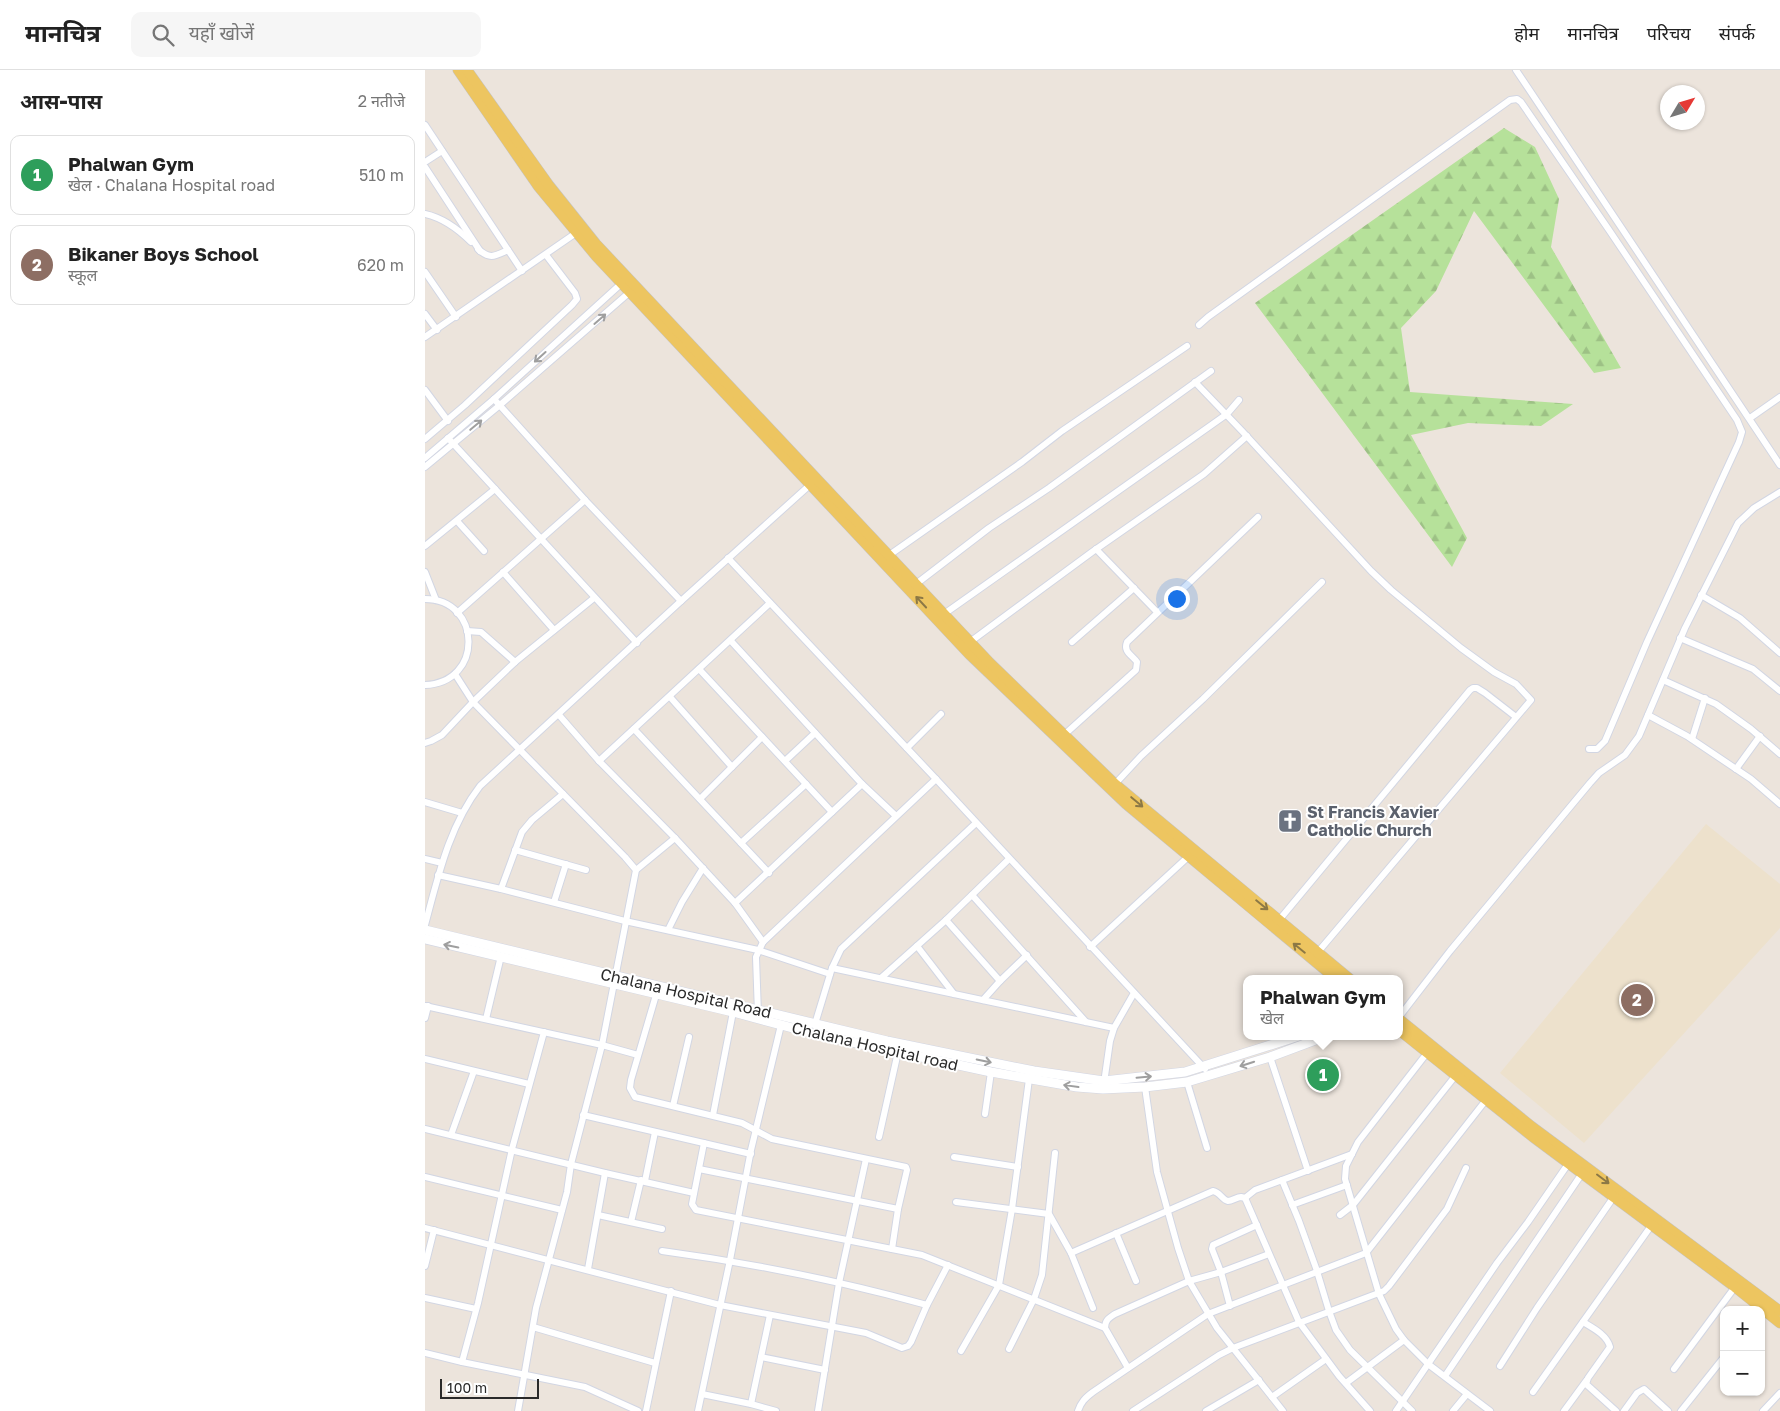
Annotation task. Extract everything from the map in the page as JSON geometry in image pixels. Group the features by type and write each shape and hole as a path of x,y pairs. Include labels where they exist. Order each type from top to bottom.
{"main road":[{"path":"458,70 528,173 576,233 633,289 814,481 992,677 1126,804 1331,975"},
{"path":"467,70 565,207 624,280"},
{"path":"814,481 889,556 970,642 1115,784 1345,975"},
{"path":"1403,1021 1585,1170 1780,1311"},
{"path":"1403,1033 1568,1164 1585,1170 1613,1198 1758,1306"},
{"path":"1765,1311 1780,1323"}],"street":[{"path":"1516,70 1780,465"},
{"path":"1199,325 1215,311 1510,100 1521,102 1727,405 1742,432 1647,642 1609,734 1597,749 1589,749"},
{"path":"425,125 522,271"},
{"path":"425,162 442,151"},
{"path":"425,167 480,251"},
{"path":"425,214 448,223 487,256 493,257 508,250"},
{"path":"425,337 576,233"},
{"path":"425,439 448,421 577,299 575,293 546,255"},
{"path":"425,272 456,317"},
{"path":"425,458 494,399 624,280"},
{"path":"425,466 500,405 633,289"},
{"path":"425,314 437,330"},
{"path":"889,556 1022,462 1062,431 1187,346"},
{"path":"916,584 989,528 1049,488 1211,371"},
{"path":"1195,382 1391,590 1461,648 1494,672 1516,684 1531,700 1318,952"},
{"path":"425,390 448,421"},
{"path":"1750,418 1780,397"},
{"path":"494,399 585,500 681,601"},
{"path":"944,614 1227,414 1239,400"},
{"path":"970,642 1096,549 1204,474 1247,436"},
{"path":"448,438 637,643"},
{"path":"425,926 438,875 462,813 481,786 814,481"},
{"path":"425,546 495,490"},
{"path":"1403,1013 1450,951 1590,783 1608,766 1625,755 1633,745 1648,715 1680,638 1738,523 1759,504 1780,492"},
{"path":"457,613 585,500"},
{"path":"1064,735 1136,670 1137,662 1126,651 1127,642 1258,516"},
{"path":"457,520 484,551"},
{"path":"1096,549 1157,612"},
{"path":"728,558 1212,1076"},
{"path":"425,572 436,600"},
{"path":"503,572 554,630"},
{"path":"1115,784 1141,756 1203,699 1322,582"},
{"path":"1072,642 1134,588"},
{"path":"1701,595 1740,618 1780,653"},
{"path":"425,743 442,735 515,662 594,598"},
{"path":"425,599 447,604 457,613 467,631 468,651 463,664 455,674 444,681 425,685"},
{"path":"599,761 770,603"},
{"path":"467,631 481,632 515,662"},
{"path":"1680,638 1748,667 1780,691"},
{"path":"731,641 862,784 896,816"},
{"path":"699,670 832,812"},
{"path":"455,674 473,702 636,870"},
{"path":"1663,680 1705,698 1742,722 1780,754"},
{"path":"1280,919 1470,690 1473,688 1481,690 1516,717"},
{"path":"669,697 732,767"},
{"path":"1692,739 1705,698"},
{"path":"907,748 941,714"},
{"path":"559,715 599,761 675,838 735,903 763,942"},
{"path":"1648,715 1692,739 1751,779 1780,804"},
{"path":"634,729 769,873"},
{"path":"785,761 815,733"},
{"path":"1736,770 1760,736"},
{"path":"700,799 763,738"},
{"path":"759,1015 757,957 758,950 763,942 936,779"},
{"path":"741,843 807,784"},
{"path":"735,903 862,784"},
{"path":"501,888 523,832 532,820 563,794"},
{"path":"425,802 462,813"},
{"path":"815,1024 837,955 846,944 976,823"},
{"path":"518,1411 533,1327 562,1210 571,1164 602,1045 636,870 675,838"},
{"path":"515,850 585,870"},
{"path":"1090,947 1189,856"},
{"path":"425,859 442,863"},
{"path":"881,978 946,920 1009,859"},
{"path":"554,902 566,864"},
{"path":"668,930 682,902 703,868"},
{"path":"438,875 501,888 625,921 758,950 831,971 881,978 1114,1028"},
{"path":"972,895 1086,1022"},
{"path":"946,920 1000,981"},
{"name":"Chalana Hospital Road","path":"425,930 615,980 759,1015 815,1024 887,1041 1104,1085 1173,1075 1286,1040"},
{"name":"Chalana Hospital road","path":"425,939 615,980 656,995 733,1012 759,1015 781,1025 815,1034 1029,1080 1145,1087 1187,1082 1212,1076 1315,1040"},
{"path":"917,946 954,994"},
{"path":"983,1000 1027,955"},
{"path":"486,1019 501,956"},
{"path":"1104,1085 1110,1041 1114,1028 1134,994"},
{"path":"656,995 631,1080 631,1092 635,1097 742,1123 772,1140 906,1167 892,1249"},
{"path":"425,1018 426,1006 602,1045 638,1055"},
{"path":"713,1115 733,1012"},
{"path":"698,1411 756,1130 781,1025"},
{"path":"463,1362 512,1149 544,1032"},
{"path":"673,1106 689,1037"},
{"path":"879,1138 898,1052"},
{"path":"1427,1053 1366,1131 1346,1166 1345,1180 1379,1294 1390,1318 1404,1340 1428,1364 1490,1411"},
{"path":"1270,1057 1308,1171"},
{"path":"425,1059 529,1084"},
{"path":"451,1135 473,1071"},
{"path":"985,1114 991,1072"},
{"path":"1340,1215 1353,1205 1456,1076"},
{"path":"961,1351 999,1285 1012,1209 1029,1080"},
{"path":"1187,1082 1207,1148"},
{"path":"1145,1087 1153,1152 1167,1211 1189,1281 1208,1314 1283,1411"},
{"path":"1078,1411 1084,1398 1208,1314 1366,1253 1486,1100"},
{"path":"583,1115 751,1154"},
{"path":"425,1129 605,1173 694,1192"},
{"path":"631,1222 655,1132"},
{"path":"704,1143 692,1204 696,1210 737,1220 921,1254 1105,1328"},
{"path":"1009,1349 1034,1299 1042,1275 1055,1153"},
{"path":"1245,1198 1255,1190 1352,1154"},
{"path":"954,1157 1018,1167"},
{"path":"818,1411 839,1283 866,1158"},
{"path":"1395,1411 1568,1164"},
{"path":"1133,1411 1219,1354 1299,1322 1379,1294 1389,1286 1447,1209 1467,1168"},
{"path":"699,1169 898,1209"},
{"path":"1445,1376 1585,1170"},
{"path":"588,1269 605,1173"},
{"path":"425,1177 562,1210"},
{"path":"1282,1180 1317,1271 1329,1311 1343,1342 1412,1411"},
{"path":"1292,1205 1347,1185"},
{"path":"1071,1254 1213,1191 1217,1192 1227,1201 1241,1196 1245,1198"},
{"path":"1245,1198 1299,1322 1346,1384 1370,1411"},
{"path":"1500,1366 1537,1308 1613,1198"},
{"path":"956,1202 1049,1214"},
{"path":"598,1214 662,1229"},
{"path":"1049,1214 1071,1254 1093,1308"},
{"path":"1230,1306 1212,1248 1213,1245 1257,1225"},
{"path":"1533,1392 1651,1226"},
{"path":"425,1228 720,1304 872,1335 905,1348 911,1342 927,1305 948,1265"},
{"path":"425,1266 434,1230"},
{"path":"1116,1233 1136,1281"},
{"path":"662,1251 730,1260 839,1283 927,1305"},
{"path":"1128,1368 1105,1328 1105,1322 1115,1314 1189,1281 1221,1272 1269,1254"},
{"path":"1674,1368 1735,1287"},
{"path":"645,1411 671,1291"},
{"path":"425,1298 476,1309"},
{"path":"751,1404 770,1315"},
{"path":"1565,1411 1610,1347 1604,1337 1583,1322"},
{"path":"533,1327 655,1363"},
{"path":"1346,1384 1366,1366 1404,1340"},
{"path":"425,1353 590,1388 638,1411"},
{"path":"761,1357 825,1370"},
{"path":"1272,1397 1327,1359"},
{"path":"1681,1411 1720,1362"},
{"path":"1206,1411 1259,1380"},
{"path":"1586,1381 1587,1387 1616,1411"},
{"path":"1624,1411 1637,1393 1644,1389 1668,1411"},
{"path":"1763,1411 1780,1393"},
{"path":"702,1394 775,1411"},
{"path":"1453,1411 1467,1394"}],"shaded area":[{"path":"1706,824 1780,884 1780,928 1584,1143 1500,1073"}],"green space":[{"path":"1504,128 1535,147 1559,199 1551,247 1621,368 1594,373 1474,211 1436,291 1401,328 1410,392 1573,404 1541,426 1468,423 1411,435 1467,538 1452,567 1255,303"}],"place":[{"name":"St Francis Xavier Catholic Church","path":"1290,821"},
{"name":"Bikaner Boys School","path":"1637,1000"},
{"name":"Phalwan Gym","path":"1323,1075"}]}
